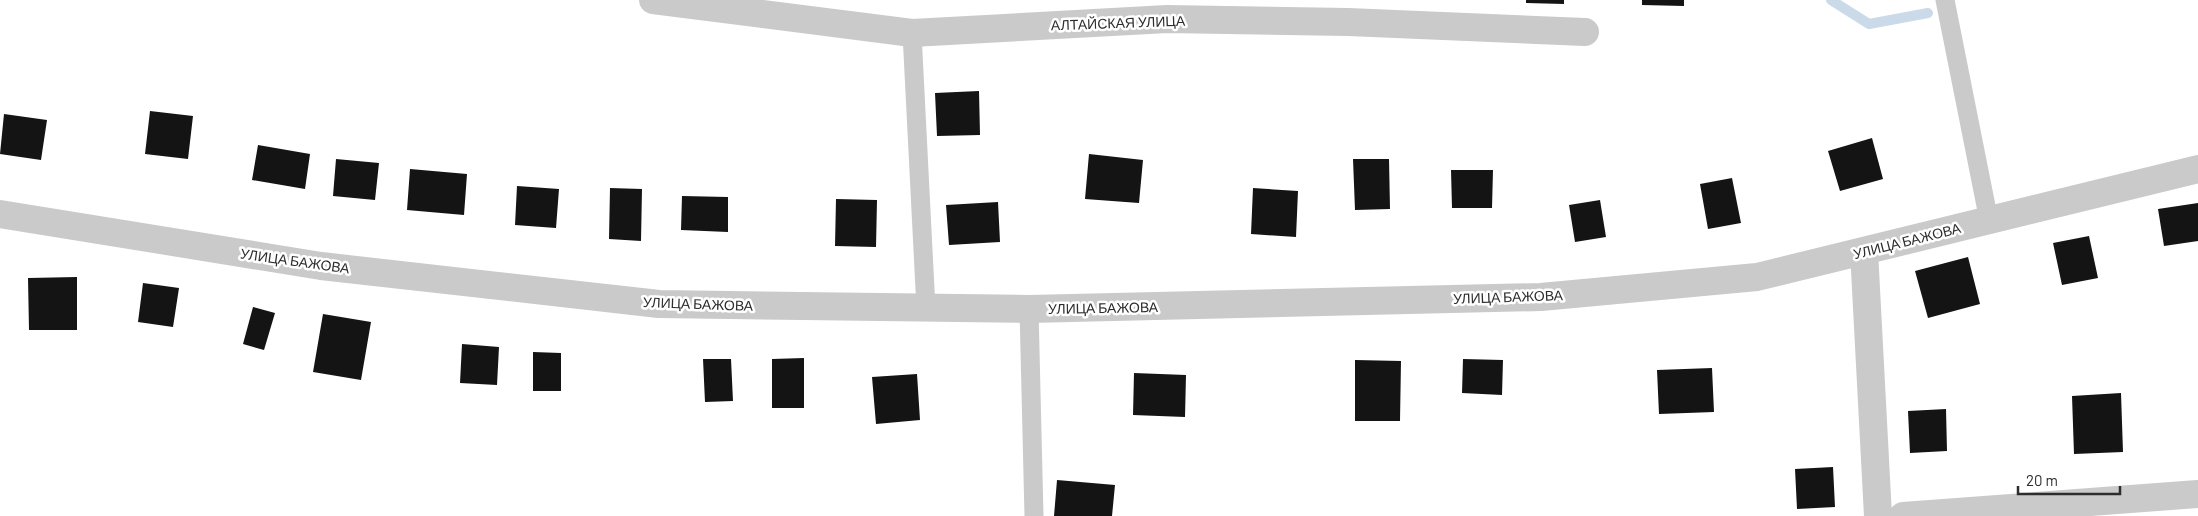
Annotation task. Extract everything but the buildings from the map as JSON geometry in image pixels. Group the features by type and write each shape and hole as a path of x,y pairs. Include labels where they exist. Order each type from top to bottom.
{"street":[{"name":"АЛТАЙСКАЯ УЛИЦА","path":"653,0 912,33 1167,19 1348,22 1585,32"},
{"name":"УЛИЦА БАЖОВА","path":"0,214 321,266 659,304 1030,309 1540,297 1757,277 2198,169"},
{"path":"1864,251 1878,516"},
{"path":"1902,516 2198,494"}],"lane":[{"path":"1945,0 1989,221"},
{"path":"912,33 926,308"},
{"path":"1030,309 1034,516"}],"waterway":[{"path":"1831,0 1869,24 1928,13"}]}
